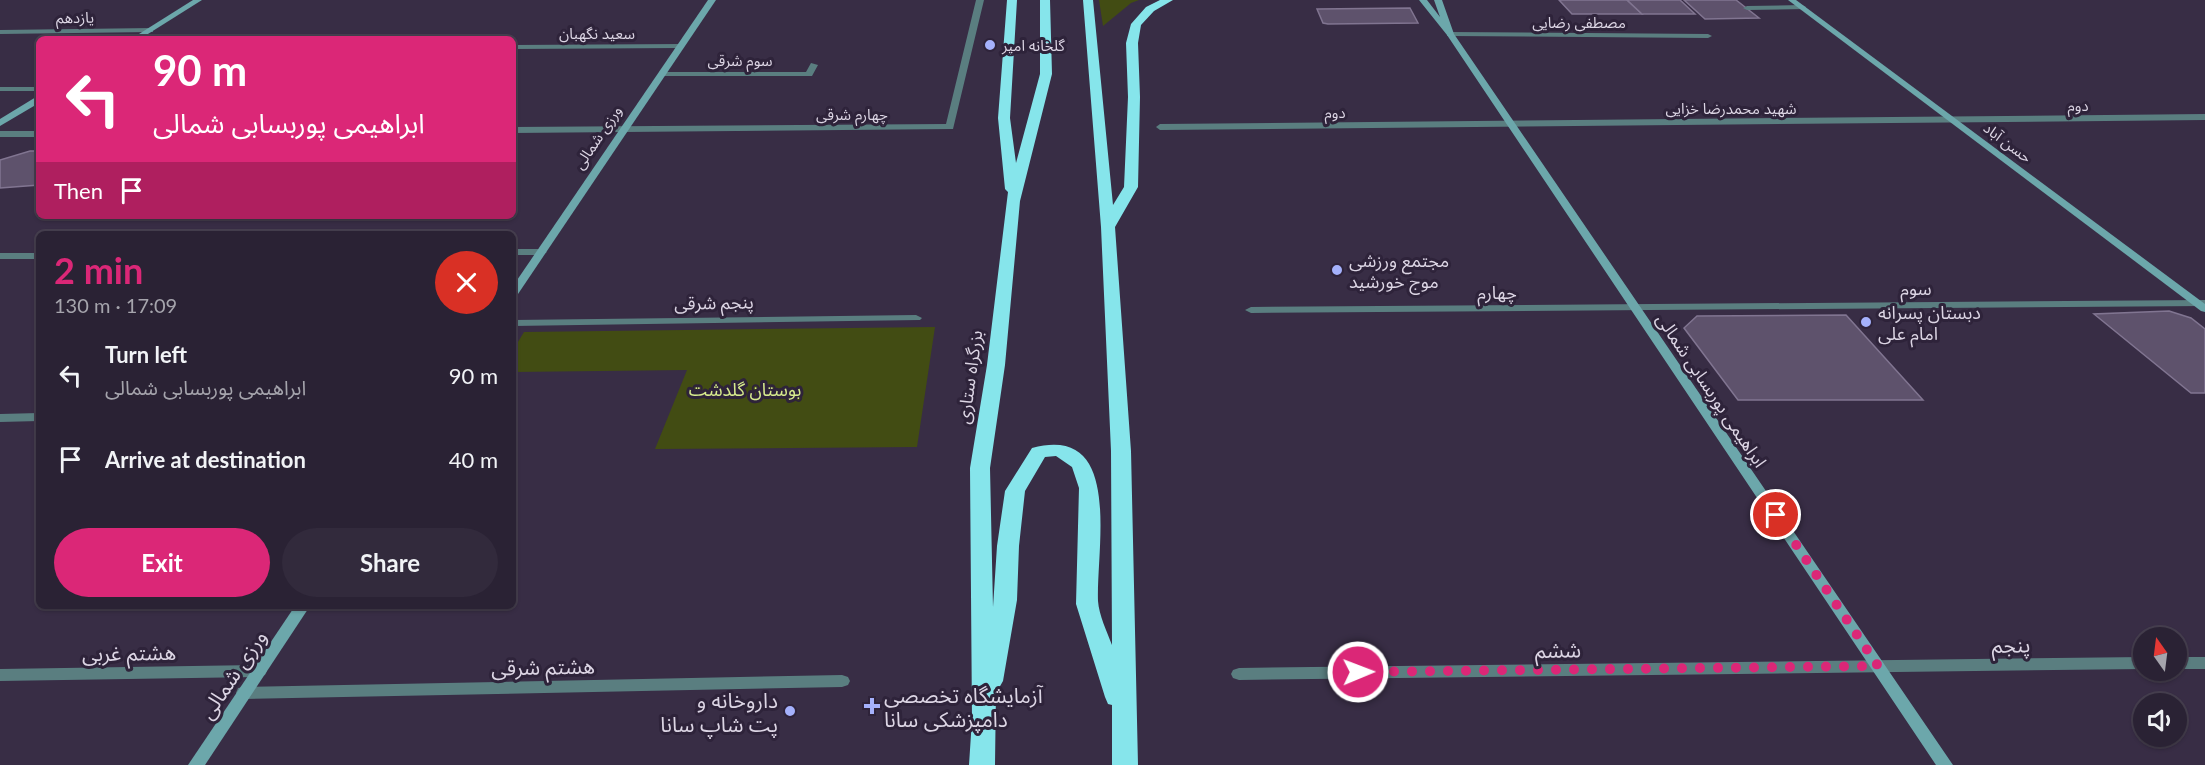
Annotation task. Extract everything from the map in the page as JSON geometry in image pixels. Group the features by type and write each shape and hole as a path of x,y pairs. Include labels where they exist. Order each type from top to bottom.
{"highway":[{"path":"1012,0 1004,118 1013,201"},
{"name":"بزرگراه ستاری","path":"982,765 984,719 980,468 996,365 1013,201 1046,75 1045,0"},
{"path":"1088,0 1108,227 1121,450 1125,765"},
{"path":"1108,227 1131,187 1134,97 1132,43 1136,24 1150,9 1168,0"},
{"path":"984,719 1006,600 1008,546 1015,491 1039,452 1059,449 1081,464 1089,488 1087,604 1123,716"}],"street":[{"path":"140,36 198,0"},
{"name":"ورزی شمالی","path":"516,290 712,0"},
{"name":"چهارم شرقی","path":"624,129 950,127 980,0"},
{"name":"ابراهیمی پوربسابی شمالی","path":"1423,0 1450,34 1945,765"},
{"name":"ابراهیمی پوربسابی شمالی","path":"1438,0 1450,34"},
{"name":"حسن آباد","path":"1792,0 2202,305"},
{"path":"1747,8 1802,7"},
{"name":"یازدهم","path":"0,32 150,30"},
{"name":"مصطفی رضایی","path":"1450,34 1708,36"},
{"name":"سعید نگهبان","path":"516,48 680,46"},
{"name":"سوم شرقی","path":"662,74 809,74 814,65"},
{"path":"0,89 36,89"},
{"path":"0,123 36,101"},
{"name":"دوم","path":"1952,120 2205,117"},
{"name":"شهید محمدرضا خزایی","path":"1510,123 1952,120"},
{"name":"دوم","path":"1160,127 1510,123"},
{"path":"516,130 624,129"},
{"path":"0,134 36,134"},
{"path":"516,252 542,252"},
{"path":"0,256 36,256"},
{"name":"سوم","path":"1635,307 2202,305"},
{"name":"چهارم","path":"1251,310 1635,307"},
{"name":"پنجم شرقی","path":"516,323 916,318"},
{"path":"0,418 36,417"},
{"name":"ورزی شمالی","path":"196,765 301,609"},
{"name":"پنجم","path":"1878,666 2133,663"},
{"path":"2187,663 2205,663"},
{"name":"ششم","path":"1239,674 1878,666"},
{"name":"هشتم غربی","path":"0,675 259,671"},
{"name":"هشتم شرقی","path":"244,693 842,681"}],"green space":[{"path":"1099,0 1139,0 1131,3 1103,26"},
{"name":"بوستان گلدشت","path":"935,327 917,447 655,449 687,370 516,372 516,345 524,332"}],"building":[{"path":"1559,0 1627,0 1642,14 1572,14"},
{"path":"1627,0 1680,0 1695,14 1642,14"},
{"path":"1684,0 1736,0 1759,18 1705,19"},
{"path":"1410,8 1418,23 1328,24 1323,23 1317,9"},
{"path":"36,151 36,185 0,188 0,160"},
{"path":"2169,311 2191,318 2205,329 2205,393 2191,393 2094,314"},
{"path":"1846,315 1923,400 1738,400 1684,328 1697,316"}],"place":[{"name":"گلخانه امیر","path":"990,45"},
{"name":"مجتمع ورزشی موج خورشید","path":"1337,270"},
{"name":"دبستان پسرانه امام علی","path":"1866,322"},
{"name":"آزمایشگاه تخصصی دامپزشکی سانا","path":"872,706"},
{"name":"داروخانه و پت شاپ سانا","path":"790,711"}],"route":[{"path":"1358,672 1878,666 1776,515"}]}
